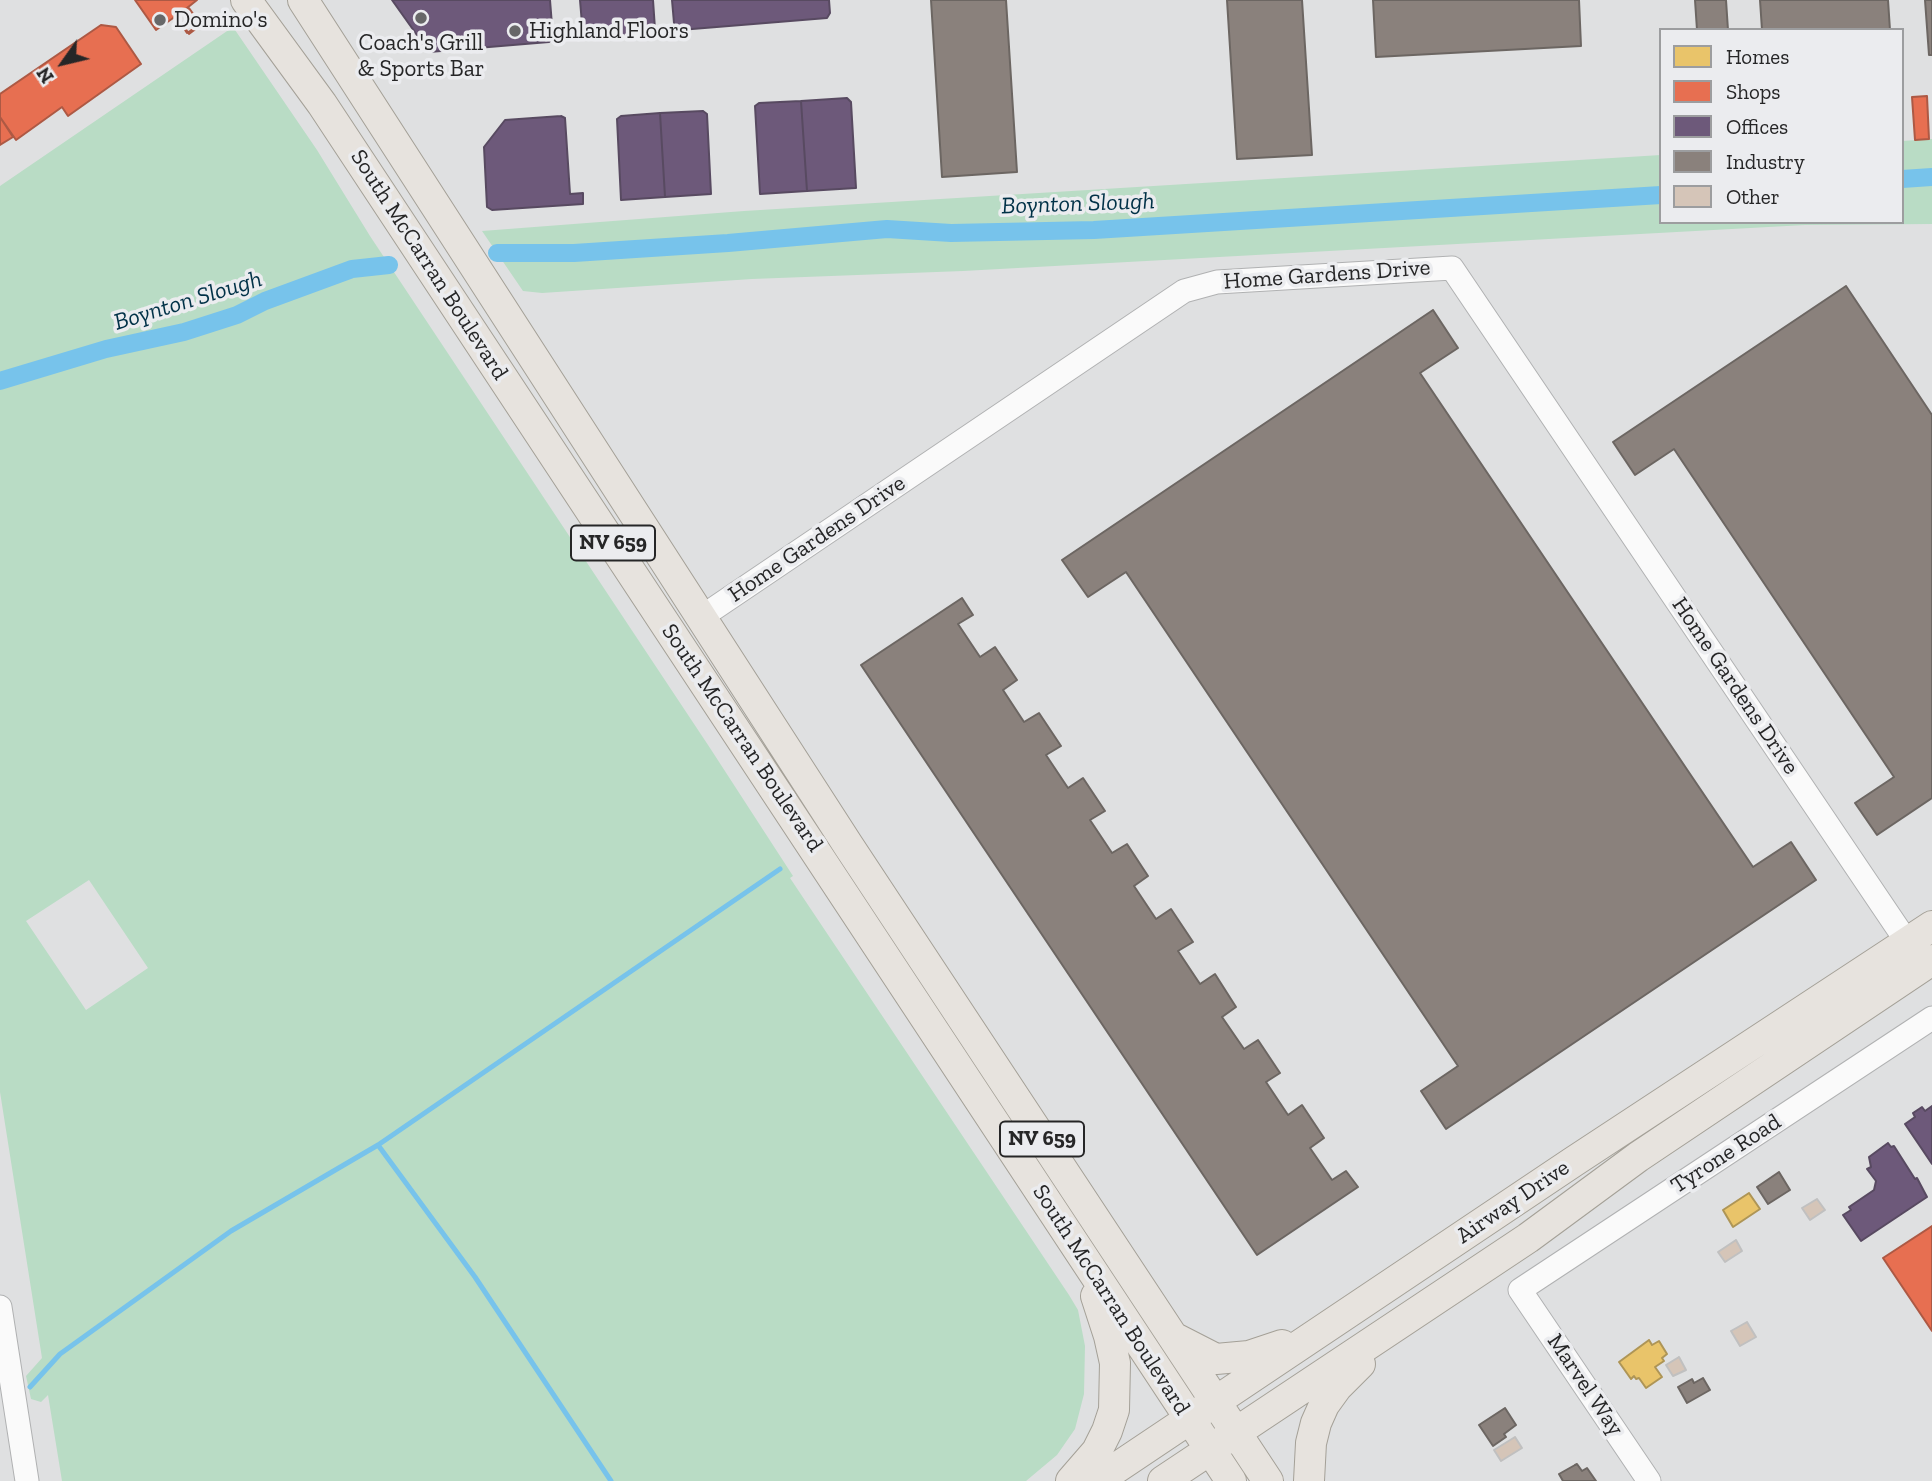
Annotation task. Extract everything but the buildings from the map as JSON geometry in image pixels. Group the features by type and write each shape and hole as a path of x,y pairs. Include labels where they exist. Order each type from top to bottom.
{"main road":[{"name":"South McCarran Boulevard","path":"246,0 323,104 1231,1481"},
{"name":"South McCarran Boulevard","path":"303,0 700,618 1268,1481"},
{"path":"505,380 540,415 571,453 667,598 683,611 700,618"},
{"name":"Airway Drive","path":"1097,1481 1573,1162 1920,938 1932,926"},
{"name":"Airway Drive","path":"1163,1481 1528,1238 1671,1134 1932,960"},
{"path":"1072,1481 1097,1451 1107,1431 1114,1410 1116,1386 1115,1363 1109,1336 1076,1247"},
{"path":"1309,1481 1311,1443 1324,1405 1352,1372 1413,1314"},
{"path":"1171,1335 1206,1356 1232,1359 1273,1348 1322,1330"}],"street":[{"name":"Home Gardens Drive","path":"700,618 1184,291 1217,282 1452,268 1920,938"},
{"name":"Tyrone Road","path":"1520,1290 1932,1018"},
{"name":"Marvel Way","path":"1520,1290 1649,1481"},
{"path":"0,1307 27,1481"}],"green space":[{"path":"233,27 317,150 370,236 710,748 793,876 790,878 1078,1310 1085,1346 1084,1394 1075,1429 1057,1455 1026,1481 62,1481 48,1395 41,1402 31,1399 26,1376 42,1358 0,1092 0,186","holes":["89,880 148,968 86,1010 26,921"]},
{"path":"1932,139 1932,224 1805,225 963,271 752,279 542,293 523,291 482,231 744,211 1659,155 1659,224 1904,224 1904,141"}],"waterway":[{"name":"Boynton Slough","path":"1904,179 1932,177"},
{"name":"Boynton Slough","path":"497,253 574,253 887,229 951,233 1094,230 1659,195"},
{"name":"Boynton Slough","path":"0,381 106,349 184,332 237,315 265,301 352,269 389,265"},
{"path":"30,1387 60,1354 231,1231 378,1145 780,869"},
{"path":"378,1145 475,1277 611,1481"}],"place":[{"name":"Coach's Grill & Sports Bar","path":"421,18"},
{"name":"Domino's","path":"160,20"},
{"name":"Highland Floors","path":"515,31"}]}
